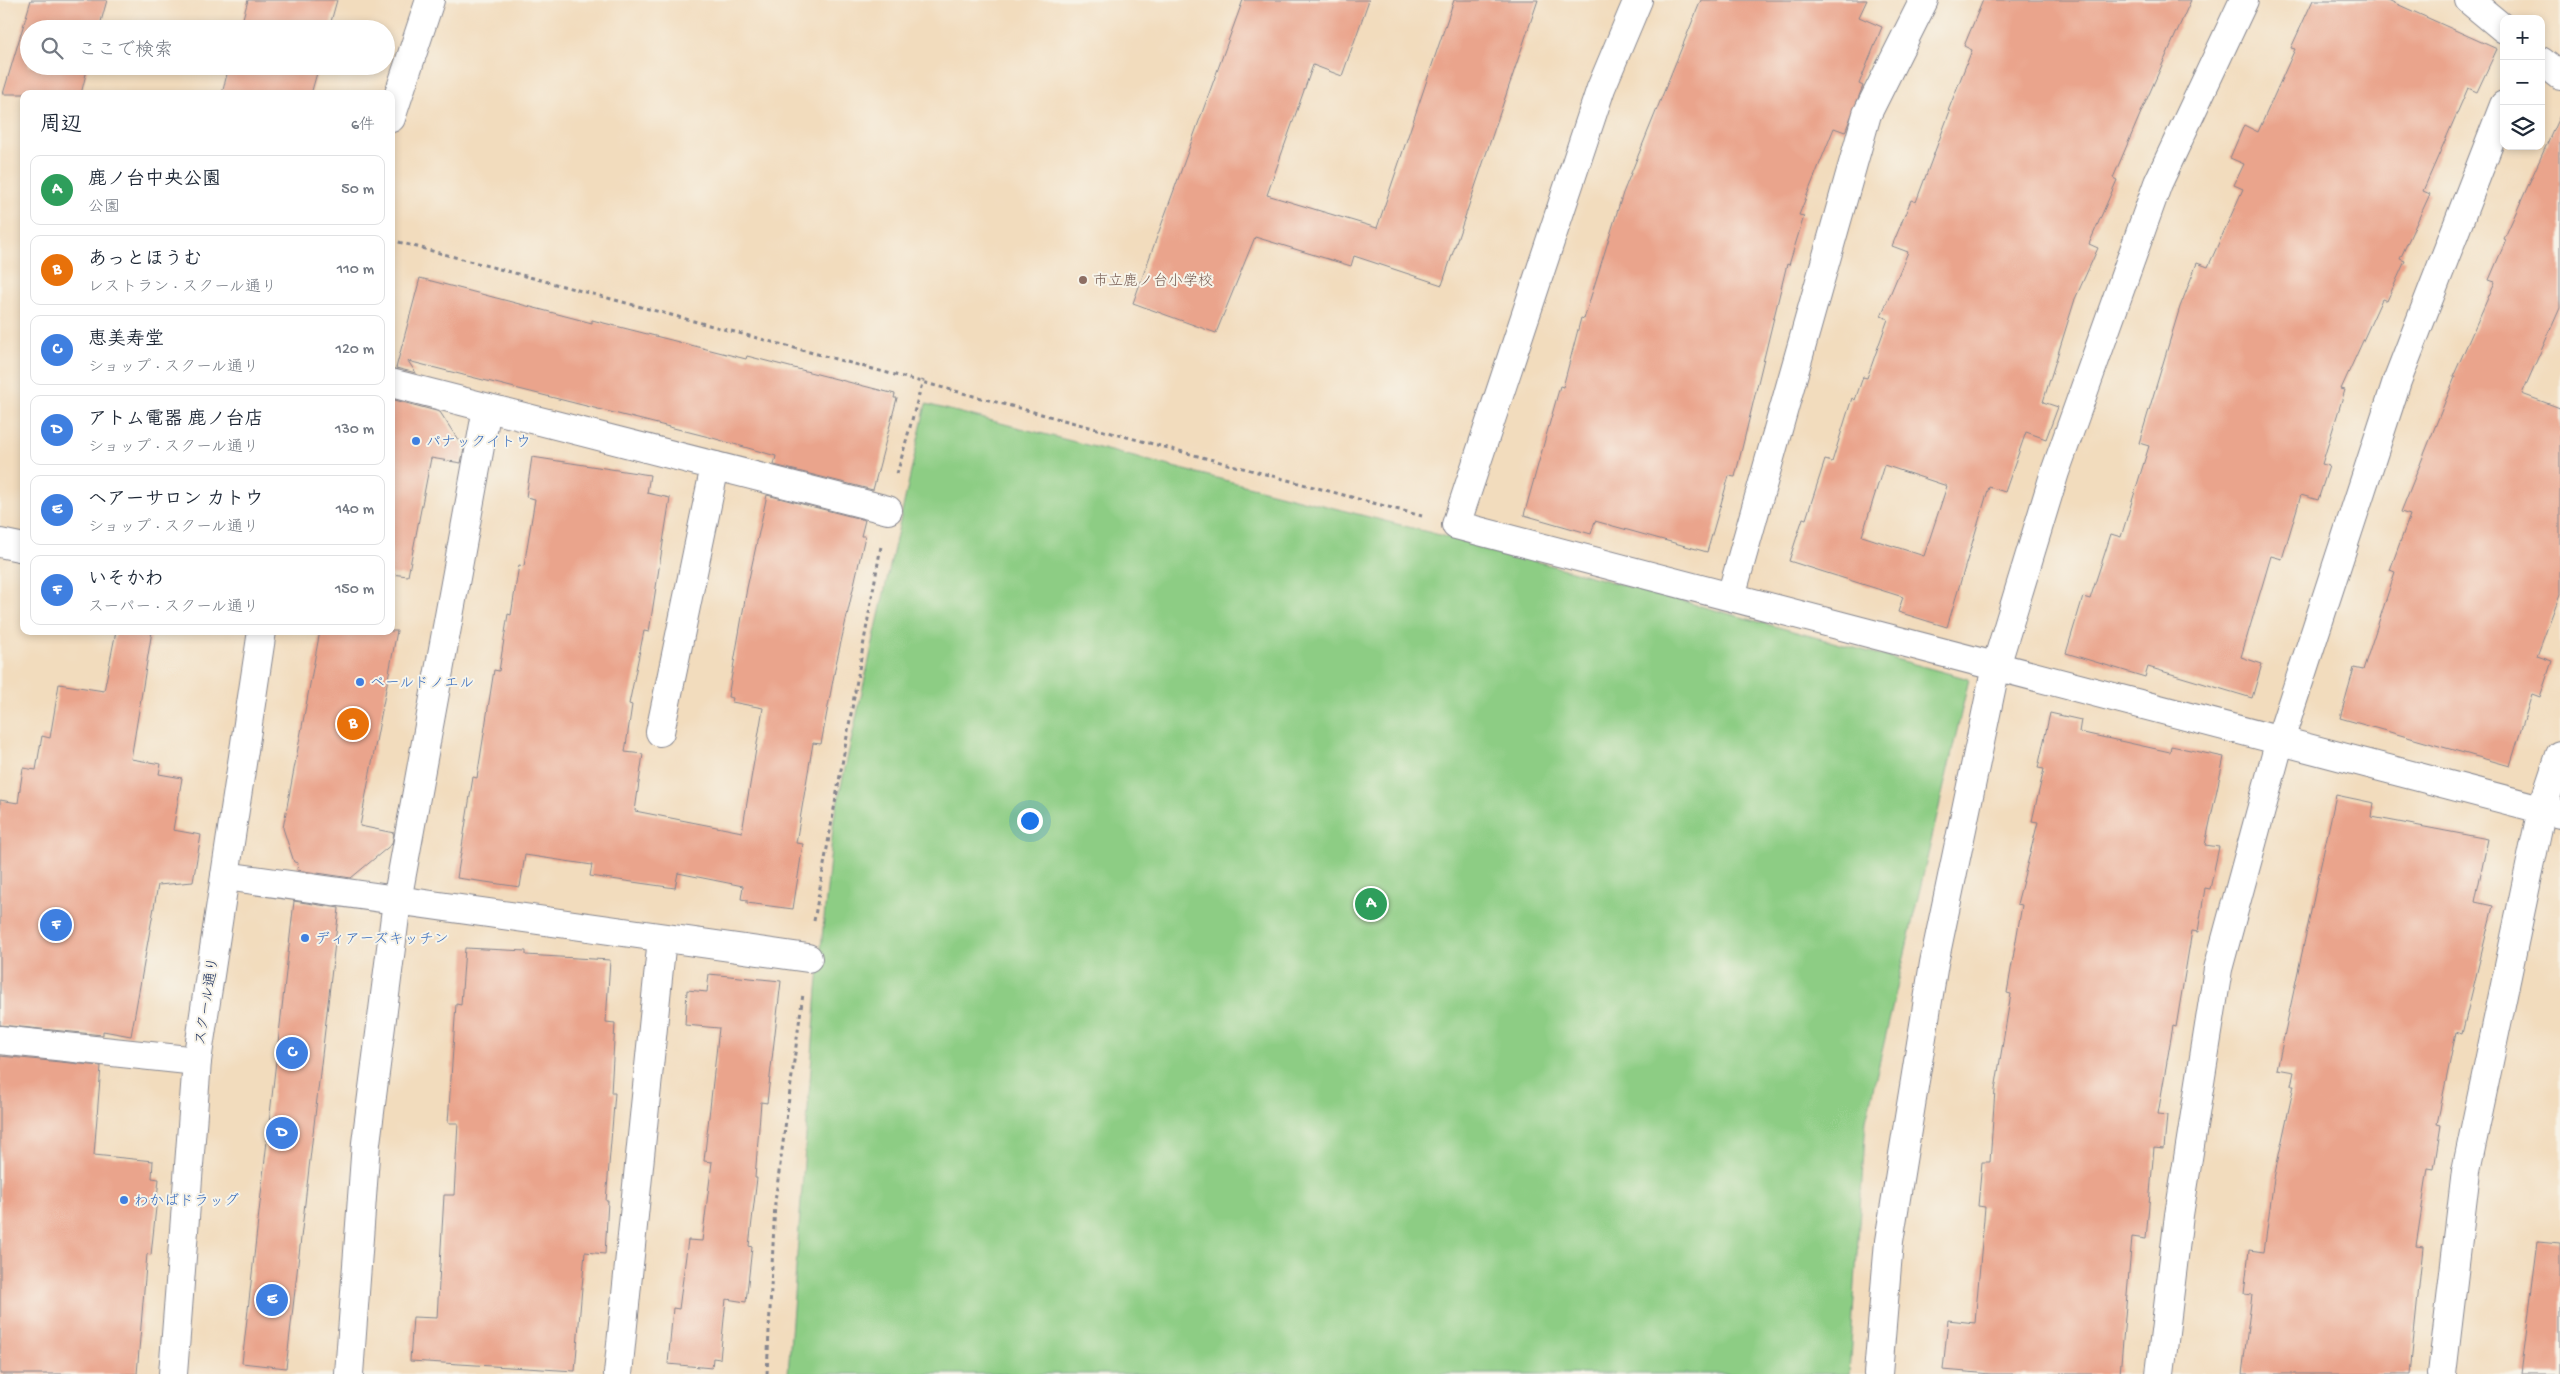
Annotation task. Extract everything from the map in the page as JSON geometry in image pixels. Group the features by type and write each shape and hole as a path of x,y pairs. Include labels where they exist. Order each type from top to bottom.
{"street":[{"path":"395,106 430,0"},
{"path":"1638,0 1601,88 1456,525 2551,811"},
{"path":"1731,596 1867,114 1924,0"},
{"path":"1878,1374 1889,1241 1933,973 1996,666 2055,472 2158,183 2244,0"},
{"path":"2469,0 2500,26"},
{"path":"2545,63 2560,76"},
{"path":"2160,1374 2179,1215 2218,970 2280,740 2397,381 2500,115"},
{"path":"395,384 888,510"},
{"path":"349,1374 366,1143 397,901 487,408"},
{"path":"660,732 715,466"},
{"path":"0,543 20,547"},
{"name":"スクール通り","path":"173,1374 197,1061 261,635"},
{"path":"2442,1374 2466,1172 2551,811 2560,755"},
{"path":"225,876 808,958"},
{"path":"618,1374 662,938"},
{"path":"0,1040 197,1061"}],"path":[{"path":"395,241 923,380 1456,525"},
{"path":"767,1374 775,1202 824,854 888,510 923,380"}],"green space":[{"path":"926,404 1432,533 1969,679 1866,1120 1849,1374 788,1374 817,989 834,818"}],"building":[{"path":"31,0 107,0 101,20 25,20"},
{"path":"248,0 337,0 331,20 242,20"},
{"path":"1243,0 1369,0 1342,76 1313,65 1267,195 1377,228 1454,0 1538,0 1442,285 1354,256 1351,266 1255,237 1216,333 1133,303"},
{"path":"1701,0 1867,0 1859,17 1882,27 1859,84 1863,86 1845,132 1834,128 1799,215 1804,216 1789,265 1787,264 1735,477 1729,476 1707,552 1595,521 1591,534 1524,515 1560,386 1563,387 1581,318 1584,319 1623,193"},
{"path":"1983,0 2191,0 2113,178 2117,180 2089,244 2098,248 2075,299 2043,402 2058,407 2046,439 2026,432 2005,492 1989,487 1947,627 1898,612 1903,597 1789,561 1803,518 1806,519 1825,460 1832,462 1852,398 1855,400 1863,377 1867,378 1888,319 1881,316 1908,252 1892,246 1911,200 1916,202 1972,50 1964,46","holes":["1884,465 1947,486 1924,556 1862,536"]},
{"path":"2313,0 2388,0 2497,49 2477,92 2468,88 2423,191 2430,194 2400,259 2405,261 2387,301 2382,299 2341,389 2345,390 2322,464 2329,466 2318,500 2301,495 2282,559 2271,556 2241,657 2262,664 2252,698 2148,667 2145,677 2066,653 2083,597 2090,599 2111,534 2121,537 2149,446 2139,443 2180,307 2197,263 2208,267 2243,189 2234,185 2244,164 2230,158 2244,125 2258,132 2295,49 2291,48"},
{"path":"20,37 20,75 86,75 82,90 20,90 20,94 3,94"},
{"path":"227,75 316,75 312,90 223,90"},
{"path":"2560,115 2560,308 2522,394 2560,408 2560,594 2537,656 2552,661 2540,697 2532,694 2510,766 2340,718 2354,668 2363,670 2395,572 2390,570 2410,515 2401,512 2455,377 2453,377 2495,282 2489,280 2506,240 2504,239"},
{"path":"420,278 592,323 592,320 746,359 747,356 895,394 894,398 897,398 873,490 774,465 776,456 709,437 408,361 416,373 396,368"},
{"path":"395,400 440,412 464,449 461,463 431,458 408,576 395,574"},
{"path":"532,457 650,475 647,493 670,498 649,632 644,631 629,704 632,705 625,752 643,754 635,811 742,832 763,708 732,702 733,698 728,697 747,588 767,495 865,520 861,536 865,536 836,664 821,744 813,743 796,843 803,844 793,909 747,903 747,900 741,899 743,886 678,873 675,888 590,876 592,865 525,855 520,887 457,878 473,777 477,778 494,670 499,671 508,614 511,615 519,565 524,566 535,499 526,497"},
{"path":"395,631 397,631 360,826 394,833 392,844 351,878 297,870 298,863 294,862 283,828 319,635 395,635"},
{"path":"115,635 151,635 131,759 161,764 159,774 182,778 173,830 201,835 193,882 158,885 131,1036 103,1031 103,1035 0,1025 0,800 18,803 23,768 36,770 42,736 50,738 59,684 104,691"},
{"path":"2050,713 2081,720 2079,732 2170,752 2171,746 2224,757 2205,845 2219,847 2210,889 2205,888 2198,932 2192,931 2176,1027 2173,1026 2158,1114 2167,1115 2164,1149 2154,1148 2146,1239 2132,1237 2120,1374 1991,1374 1943,1370 1948,1320 1975,1323 1985,1207 1978,1206 1982,1162 1990,1162 1995,1090 2011,994 2007,993 2022,905 2017,904 2038,822 2032,821 2044,769 2038,768"},
{"path":"2336,795 2374,803 2372,817 2488,839 2475,902 2493,906 2462,1034 2456,1032 2437,1124 2441,1125 2434,1169 2428,1168 2416,1246 2423,1247 2410,1374 2242,1374 2252,1295 2244,1294 2249,1250 2264,1252 2274,1178 2294,1085 2291,1085 2294,1072 2277,1069"},
{"path":"294,901 339,908 286,1368 242,1363"},
{"path":"465,948 526,951 526,955 610,960 606,1022 615,1023 611,1093 615,1093 606,1201 608,1201 605,1254 585,1252 575,1371 410,1361 413,1317 437,1318 444,1195 454,1195 458,1123 448,1123 456,1004 461,1005"},
{"path":"709,974 781,981 767,1103 761,1102 755,1178 757,1178 749,1246 752,1247 746,1302 726,1299 720,1359 713,1358 712,1368 668,1364 673,1308 679,1309 688,1240 702,1241 712,1162 704,1161 719,1028 685,1025 687,990 707,992"},
{"path":"0,1056 101,1066 94,1155 153,1161 152,1178 159,1179 151,1255 147,1254 137,1374 0,1374"},
{"path":"2538,1241 2560,1243 2560,1374 2521,1374"}],"place":[{"name":"市立鹿ノ台小学校","path":"1083,280"},
{"name":"パナックイトウ","path":"416,441"},
{"name":"ペールドノエル","path":"360,682"},
{"name":"あっとほうむ","path":"353,724"},
{"name":"鹿ノ台中央公園","path":"1371,904"},
{"name":"いそかわ","path":"56,925"},
{"name":"ディアーズキッチン","path":"305,938"},
{"name":"恵美寿堂","path":"292,1053"},
{"name":"アトム電器 鹿ノ台店","path":"282,1133"},
{"name":"わかばドラッグ","path":"124,1200"},
{"name":"ヘアーサロン カトウ","path":"272,1300"}]}
